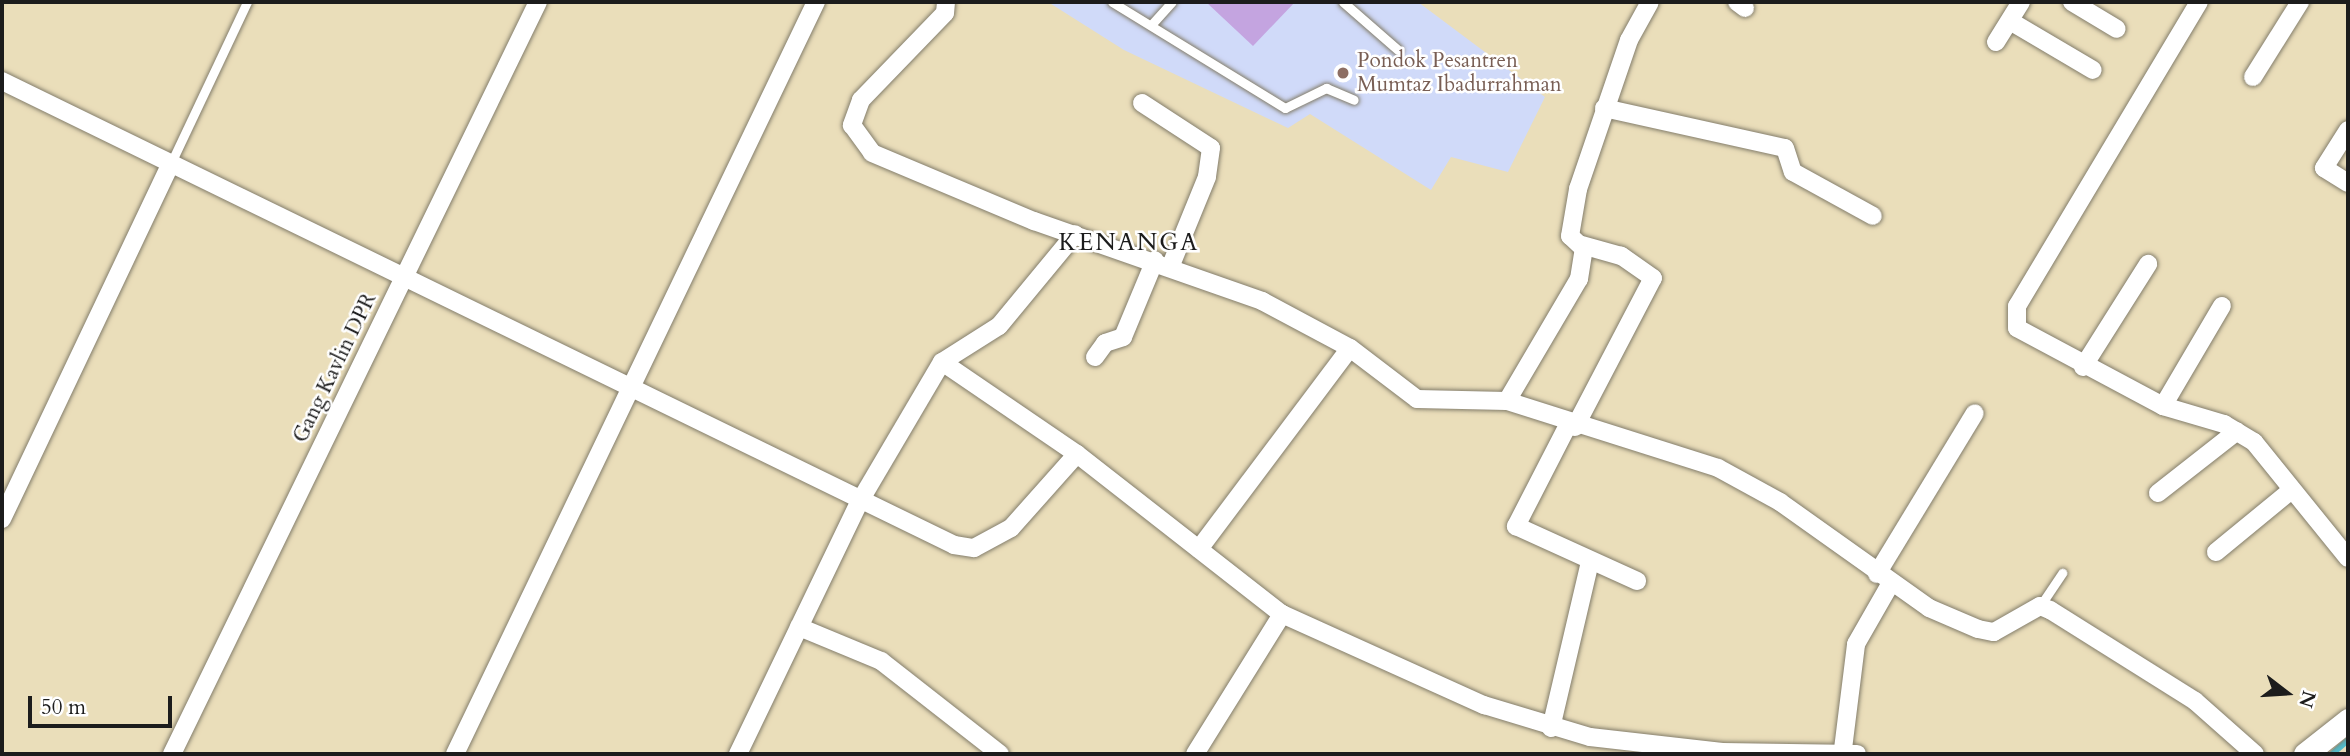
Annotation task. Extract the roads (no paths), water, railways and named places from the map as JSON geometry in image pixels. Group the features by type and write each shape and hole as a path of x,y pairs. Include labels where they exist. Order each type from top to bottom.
{"street":[{"name":"Gang Kavlin DPR","path":"172,754 538,2"},
{"path":"455,754 816,2"},
{"path":"946,2 945,13 861,100 852,125 857,140 912,172 1075,234 1163,262 1262,300 1350,348 1417,399 1507,401 1572,426 1718,468 1780,502 1884,579 1929,608 1994,632 2040,606 2195,701 2255,754"},
{"path":"1637,580 1590,562 1516,526 1653,278 1621,256 1583,245 1570,236 1604,108 1650,2"},
{"path":"1996,42 2021,2"},
{"path":"2072,2 2117,29"},
{"path":"2199,2 2017,306 2017,328 2083,367 2163,406 2237,431 2254,442 2289,492 2348,558"},
{"path":"2253,77 2300,2"},
{"path":"2010,21 2093,70"},
{"path":"2,81 930,536 974,548 1011,528 1077,454"},
{"path":"1095,357 1105,343 1123,337 1207,177 1211,148 1142,103"},
{"path":"1604,108 1785,148 1793,172 1873,216"},
{"path":"2348,130 2325,168 2348,183"},
{"path":"2,519 170,165"},
{"path":"738,754 860,501 942,362 999,326 1075,234"},
{"path":"1507,401 1579,279 1583,245"},
{"path":"2083,367 2148,264"},
{"path":"2163,406 2222,306"},
{"path":"1199,549 1350,348"},
{"path":"942,362 1077,454 1282,614 1484,705 1551,728 1722,752 1850,752 1856,644 1884,579 1975,413"},
{"path":"2158,493 2237,431"},
{"path":"2216,552 2289,492"},
{"path":"1551,728 1590,562"},
{"path":"1195,754 1282,614"},
{"path":"799,627 881,661 999,754"},
{"path":"2305,754 2348,720"}],"lane":[{"path":"170,165 247,2"},
{"path":"1112,2 1284,108 1326,88 1354,100"},
{"path":"1150,25 1172,2"},
{"path":"1343,2 1398,50"},
{"path":"2040,606 2062,573"}],"waterway":[{"path":"2332,754 2348,740"}],"place":[{"name":"Pondok Pesantren Mumtaz Ibadurrahman","path":"1343,73"}],"district":[{"name":"KENANGA","path":"1129,243"}]}
